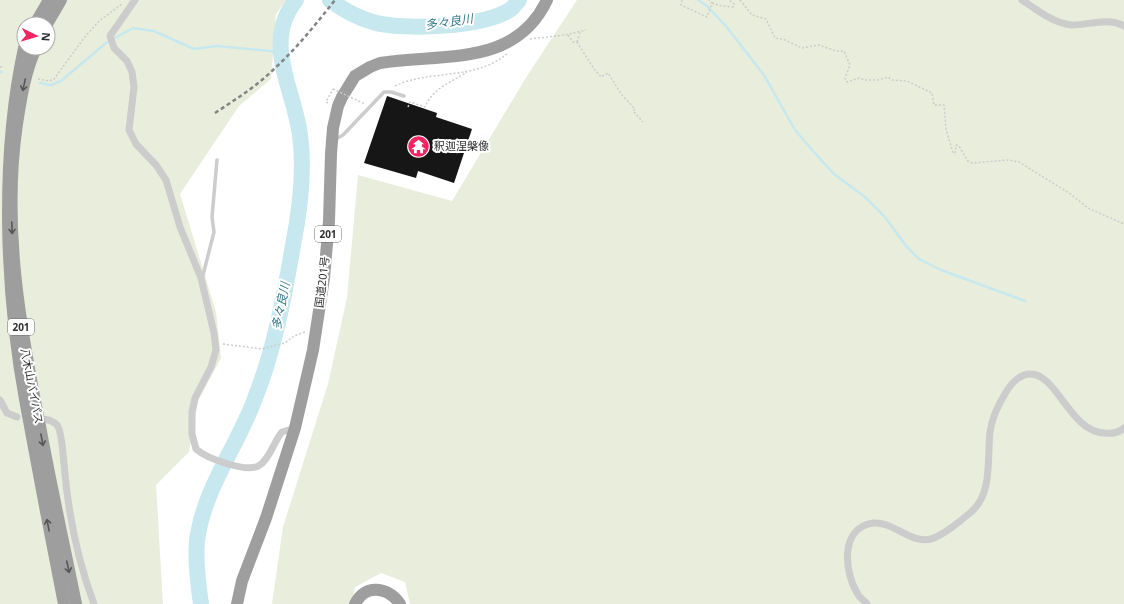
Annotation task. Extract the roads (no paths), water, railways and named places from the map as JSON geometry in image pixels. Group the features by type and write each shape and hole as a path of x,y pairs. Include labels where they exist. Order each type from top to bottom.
{"highway":[{"path":"40,16 49,0"},
{"path":"52,16 61,0"},
{"name":"国道201号","path":"237,604 242,581 266,518 295,428 316,330 329,221 332,142 335,118 342,97 356,76 370,67 389,62 479,53 492,50 511,41 528,29 543,10 548,0"},
{"name":"八木山バイパス","path":"22,56 10,103 4,150 4,256 13,333 64,604"},
{"name":"八木山バイパス","path":"33,56 26,77 13,150 11,199 15,283 23,340 76,604"},
{"path":"355,604 362,594 373,589 385,591 391,594 400,604"}],"street":[{"path":"135,0 110,36 114,48 127,61 132,72 134,87 129,130 136,144 156,165 166,180 180,227 201,282 214,333 216,350 211,367 195,398 192,412 192,434 196,449 213,458 238,467 250,469 261,465 282,432 295,428"},
{"path":"1022,0 1057,21 1071,25 1113,22 1124,26"},
{"path":"868,604 859,596 848,568 847,553 851,537 861,526 875,523 887,526 917,539 930,539 941,534 972,511 983,496 986,482 990,431 994,415 1009,387 1018,378 1029,374 1042,378 1052,387 1080,424 1088,429 1100,433 1113,434 1124,428"},
{"path":"0,400 7,413 17,417"},
{"path":"44,419 52,421 58,426 63,453 67,496 82,572 94,604"}],"lane":[{"path":"332,142 343,135 384,92 392,92 404,96"},
{"path":"201,282 212,245 214,232 212,217 217,160"}],"waterway":[{"name":"多々良川","path":"201,604 196,557 200,523 213,487 247,418 261,382 273,344 290,265 298,218 302,177 300,135 283,66 281,49 281,32 286,16 296,0"},
{"name":"多々良川","path":"330,0 351,13 373,22 386,25 423,27 444,26 483,20 511,9 519,0"},
{"path":"698,0 707,6 725,25 764,75 795,130 834,174 865,197 884,216 907,247 919,259 941,270 1025,301"},
{"path":"40,83 51,85 61,81 106,43 133,28 154,31 194,49 217,46 280,52"}],"railway":[{"path":"215,113 261,81 298,44 335,0"}],"place":[{"name":"釈迦涅槃像","path":"418,146"}]}
